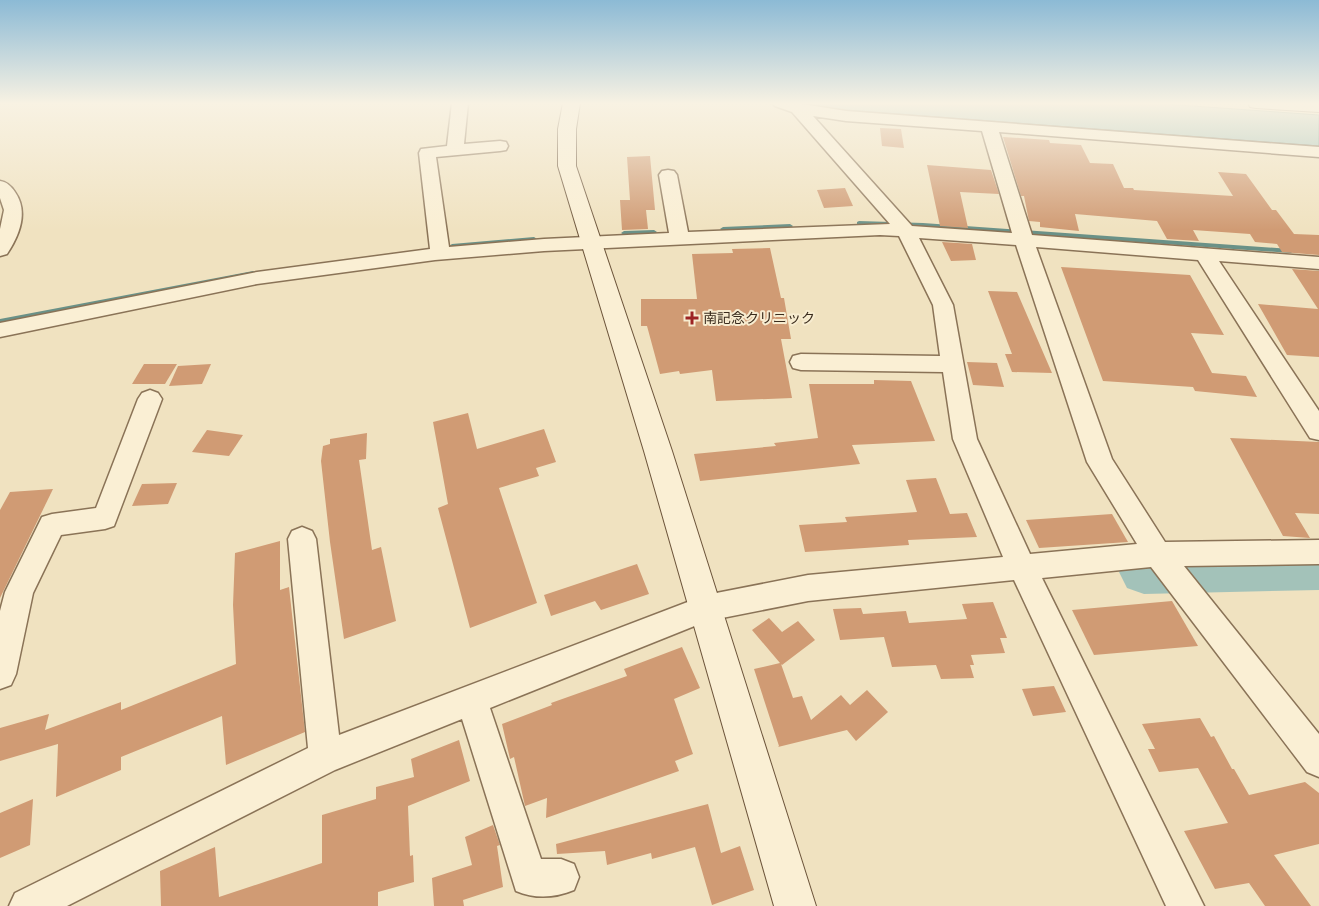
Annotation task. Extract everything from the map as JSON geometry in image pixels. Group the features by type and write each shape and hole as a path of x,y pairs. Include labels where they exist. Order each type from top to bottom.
{"street":[{"path":"455,150 456,145"},
{"path":"567,145 567,166 706,608 795,906"},
{"path":"833,145 901,225 944,305 965,439 1022,567 1185,906"},
{"path":"995,145 1022,235 1100,462 1166,565 1319,760"},
{"path":"1234,145 1311,151 1319,170"},
{"path":"440,253 427,153 500,146"},
{"path":"668,175 680,239"},
{"path":"0,186 10,196 14,210 13,222 0,250"},
{"path":"0,330 256,278 440,253 544,244 880,229 901,225 1319,263"},
{"path":"1204,254 1319,431"},
{"path":"801,362 953,364"},
{"path":"0,674 19,592 52,525 105,518 150,399"},
{"path":"302,539 325,758"},
{"path":"28,906 325,758 706,608 808,588 1022,567 1166,565 1319,552"},
{"path":"472,700 528,878 561,877"}],"building":[{"path":"904,145 904,148 882,146"},
{"path":"1006,145 1081,145 1090,163 1113,164 1124,188 1133,188 1134,190 1233,196 1218,172 1246,174 1272,210 1276,210 1294,234 1319,235 1319,255 1282,252 1277,244 1255,242 1250,234 1193,230 1199,241 1167,239 1157,221 1075,214 1079,231 1040,227 1040,222 1029,221 1024,196 1021,196"},
{"path":"650,156 655,210 646,210 648,229 622,230 620,200 630,200 627,157"},
{"path":"927,165 991,170 999,194 960,192 968,228 940,226"},
{"path":"845,188 853,206 824,208 817,190"},
{"path":"942,242 972,244 976,260 951,261"},
{"path":"770,248 781,298 784,298 791,339 781,339 792,398 716,401 712,370 680,374 679,371 660,374 647,326 641,326 641,299 697,299 692,254 733,253 732,249"},
{"path":"1061,267 1190,275 1224,335 1191,333 1212,373 1246,376 1257,397 1195,391 1193,387 1103,381"},
{"path":"1292,269 1319,271 1319,357 1287,355 1258,304 1318,309"},
{"path":"988,291 1017,292 1052,373 1012,372 1005,354 1012,354"},
{"path":"967,362 997,363 1004,387 973,385"},
{"path":"144,364 177,364 165,384 132,384"},
{"path":"211,364 202,384 169,386 178,366"},
{"path":"874,380 911,381 935,441 852,445 860,464 700,481 694,454 776,446 774,443 818,438 809,384 874,384"},
{"path":"468,413 477,449 544,429 556,462 536,468 539,476 499,488 537,603 470,628 438,508 448,504 433,422"},
{"path":"207,430 243,435 229,456 192,452"},
{"path":"367,433 366,459 359,460 372,550 381,547 396,621 344,639 321,461 323,446 330,444 330,439"},
{"path":"1230,438 1319,442 1319,514 1295,513 1310,538 1283,536"},
{"path":"936,478 950,514 967,513 977,537 908,540 909,545 805,552 799,525 847,522 845,517 917,512 906,480"},
{"path":"177,483 168,504 132,506 142,484"},
{"path":"53,489 0,598 0,510 10,492"},
{"path":"1112,514 1128,542 1039,548 1026,520"},
{"path":"280,541 280,590 289,587 305,732 226,765 222,716 121,757 121,770 56,797 58,744 0,761 0,728 49,714 45,730 121,702 121,710 236,664 233,605 235,553"},
{"path":"637,564 649,594 601,610 595,601 551,616 544,595"},
{"path":"1172,601 1198,646 1094,655 1072,610"},
{"path":"993,602 1007,638 1000,638 1005,653 971,655 974,665 970,665 974,678 941,679 936,665 892,667 884,637 840,640 833,609 861,608 863,614 906,611 909,623 967,619 962,604"},
{"path":"769,618 782,632 798,621 815,640 781,664 793,698 802,696 811,720 841,695 850,705 867,690 888,712 856,741 847,730 778,747 754,669 780,663 752,630"},
{"path":"682,647 700,688 674,699 693,754 675,761 679,771 546,818 547,798 525,806 514,757 510,759 502,724 552,705 551,703 627,676 624,669"},
{"path":"1054,686 1066,712 1033,716 1022,689"},
{"path":"1200,718 1211,737 1214,736 1249,795 1305,782 1319,793 1319,844 1274,855 1311,906 1265,906 1249,883 1215,889 1184,831 1228,823 1198,768 1159,772 1148,749 1155,749 1142,724"},
{"path":"459,740 470,781 408,806 410,856 413,855 414,882 378,892 378,906 161,906 160,871 215,847 219,897 322,863 322,815 376,799 376,787 414,777 411,759"},
{"path":"33,799 30,845 0,858 0,813"},
{"path":"708,804 721,853 740,846 754,890 712,905 695,847 652,859 651,853 607,865 605,851 557,854 556,844"},
{"path":"493,825 500,845 497,846 503,887 463,900 464,906 434,906 432,878 472,865 465,837"}],"waterway":[{"path":"859,223 923,225 1291,251"},
{"path":"723,229 790,226"},
{"path":"624,233 654,232"},
{"path":"452,246 534,239"},
{"path":"0,321 253,273"},
{"path":"1144,572 1319,568"}],"place":[{"name":"南記念クリニック","path":"692,318"}]}
